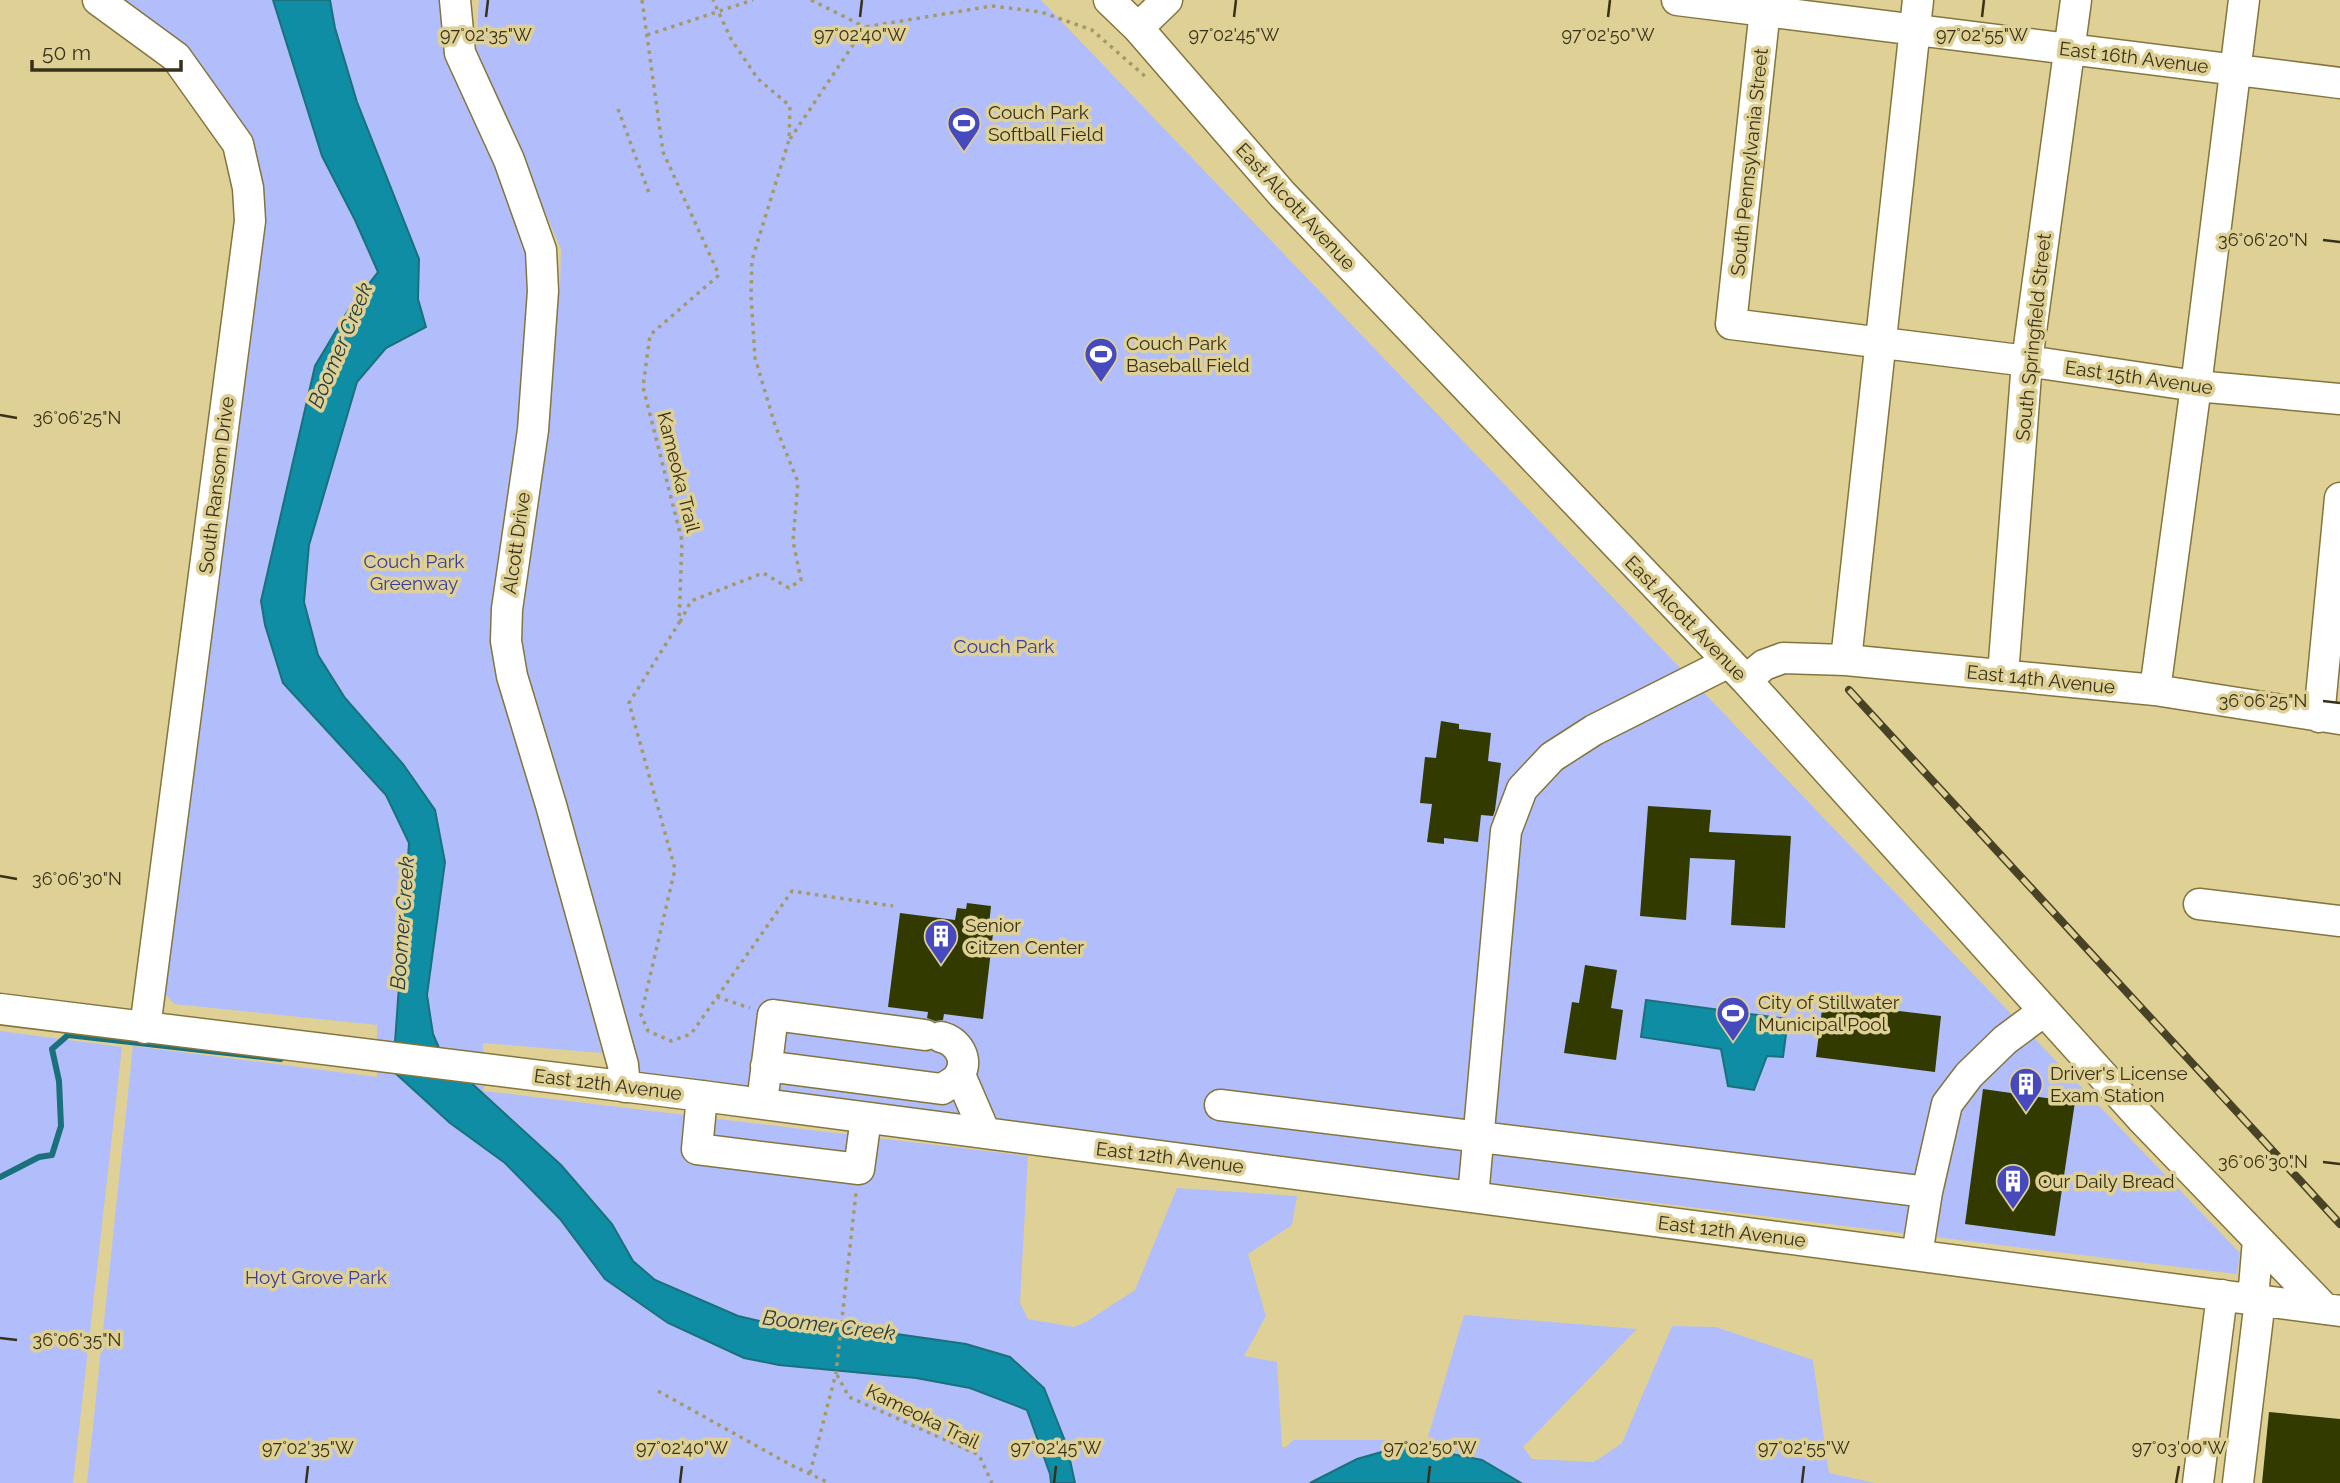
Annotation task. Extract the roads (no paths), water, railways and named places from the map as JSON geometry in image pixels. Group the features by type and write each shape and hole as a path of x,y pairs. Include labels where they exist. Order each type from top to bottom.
{"street":[{"name":"South Ransom Drive","path":"98,0 176,57 238,144 248,188 250,221 145,1028"},
{"name":"Alcott Drive","path":"455,0 460,54 509,160 541,250 543,291 533,430 507,609 506,641 512,676 551,805 623,1065 625,1087"},
{"name":"East Alcott Avenue","path":"1109,0 1138,29 1282,194 1737,671 2141,1118 2258,1240 2332,1310"},
{"path":"1138,29 1167,0"},
{"name":"East 16th Avenue","path":"1677,0 1766,6 1915,30 2340,83"},
{"path":"1846,660 1918,0"},
{"name":"South Springfield Street","path":"2003,675 2027,361 2076,0"},
{"path":"2155,690 2244,0"},
{"name":"South Pennsylvania Street","path":"1731,324 1766,6"},
{"name":"East 15th Avenue","path":"1731,324 2027,361 2196,386 2340,399"},
{"path":"2329,718 2340,498"},
{"name":"East 14th Avenue","path":"1473,1197 1506,831 1522,789 1552,757 1594,730 1737,671 1783,658 1846,660 2155,690 2329,718"},
{"path":"2199,904 2340,921"},
{"name":"East 12th Avenue","path":"0,1009 702,1096 2332,1310"},
{"path":"1917,1255 1927,1192 1947,1104 1987,1057 2005,1040 2045,1011"},
{"path":"762,1104 773,1015 953,1041 959,1049 963,1063 951,1082 955,1129"},
{"path":"766,1066 951,1082"},
{"path":"951,1082 985,1133"},
{"path":"702,1096 697,1149 859,1169 866,1118"},
{"path":"1220,1105 1927,1192"},
{"path":"2238,1483 2256,1300 2258,1240"},
{"path":"2198,1483 2222,1295"}],"water":[{"name":"Boomer Creek","path":"273,0 330,0 335,28 357,102 419,259 418,299 426,327 386,348 357,382 309,545 304,602 318,655 345,698 403,764 435,810 445,862 427,995 433,1034 443,1057 561,1165 612,1224 633,1261 655,1280 738,1316 773,1324 862,1329 966,1344 1010,1357 1044,1388 1067,1446 1075,1483 1051,1483 1027,1410 970,1388 916,1378 779,1365 744,1358 668,1323 605,1279 560,1219 505,1163 450,1123 393,1071 409,843 386,795 283,683 265,625 261,601 315,366 349,309 378,272 322,156"},
{"name":"City of Stillwater Municipal Pool","path":"1646,1000 1788,1019 1783,1057 1767,1056 1754,1090 1728,1086 1721,1049 1641,1037"},
{"path":"1406,1445 1482,1460 1521,1483 1310,1483 1357,1459"}],"waterway":[{"path":"0,1177 39,1157 52,1155 61,1126 59,1081 52,1049 68,1035 281,1059"}],"railway":[{"path":"1849,690 2340,1224"}],"place":[{"name":"Couch Park Softball Field","path":"964,153"},
{"name":"Couch Park Baseball Field","path":"1101,384"},
{"name":"Senior Citzen Center","path":"941,966"},
{"name":"City of Stillwater Municipal Pool","path":"1733,1043"},
{"name":"Driver's License Exam Station","path":"2026,1114"},
{"name":"Our Daily Bread","path":"2013,1211"}],"park label":[{"name":"Couch Park Greenway","path":"414,572"},
{"name":"Couch Park","path":"1004,646"},
{"name":"Hoyt Grove Park","path":"316,1277"}]}
